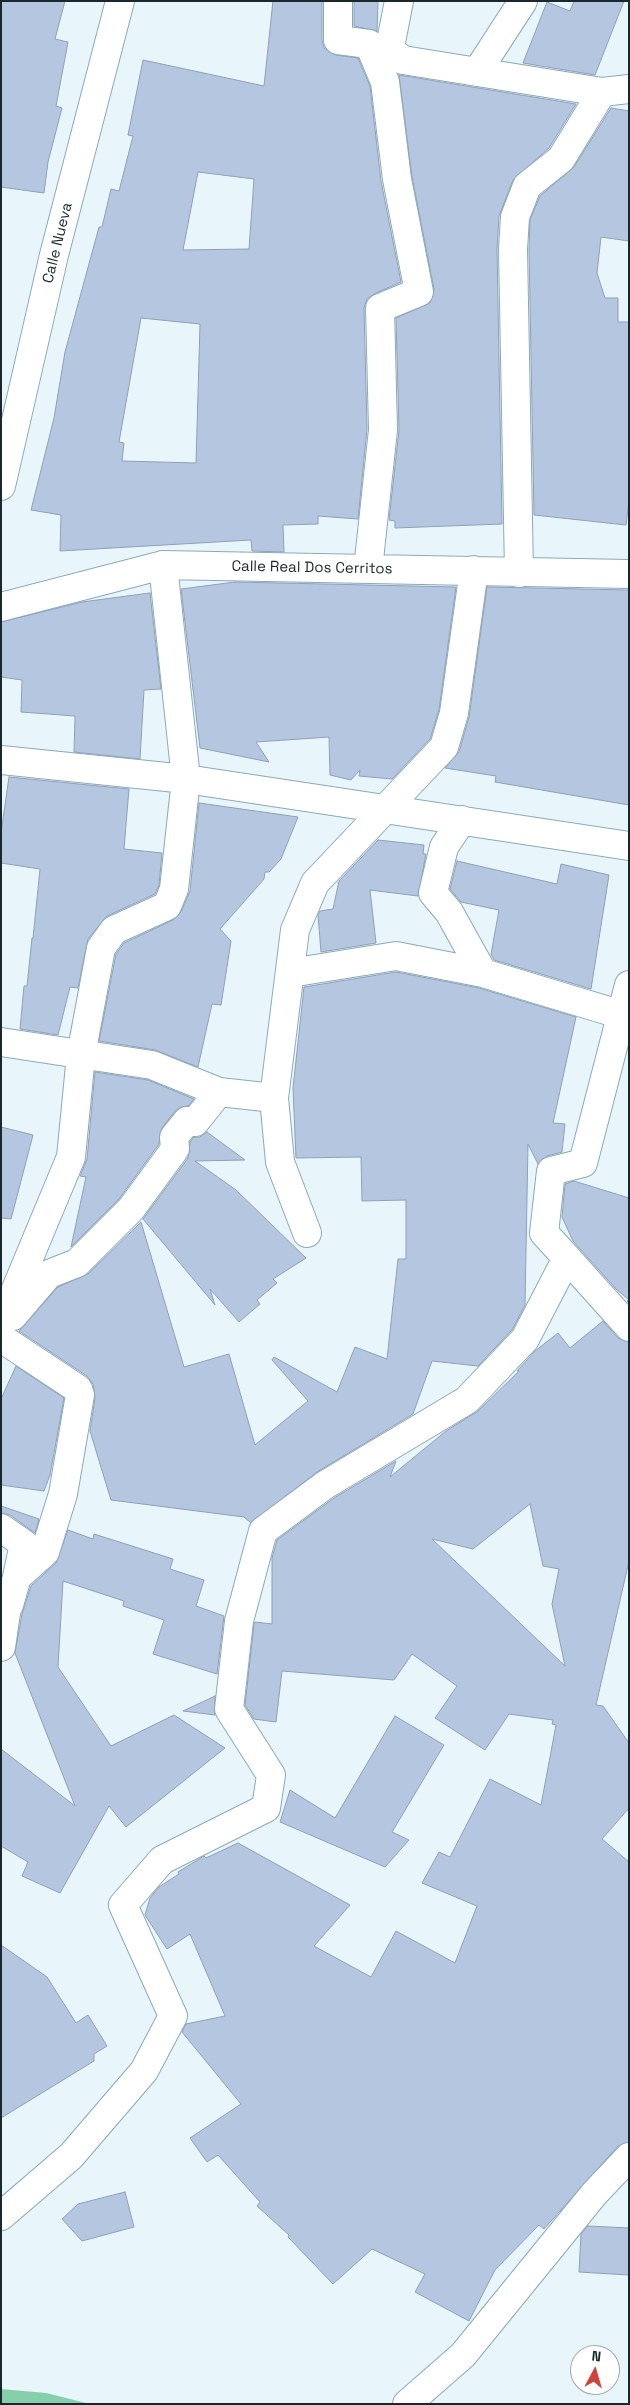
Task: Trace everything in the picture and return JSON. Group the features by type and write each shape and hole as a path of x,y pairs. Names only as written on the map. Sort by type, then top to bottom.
{"street":[{"name":"Calle Nueva","path":"3,470 54,254 120,1"},
{"path":"338,1 338,40 368,44 384,82 397,179 419,292 380,308 383,430 368,569"},
{"path":"399,1 390,47 403,60 477,72 616,90"},
{"path":"477,72 523,1"},
{"path":"519,573 515,217 527,186 561,159 616,90"},
{"path":"1,1325 71,1157 80,1055 101,948 114,930 167,906 174,889 186,779 163,565"},
{"name":"Calle Real Dos Cerritos","path":"1,607 163,565 629,574"},
{"path":"306,1233 280,1162 274,1098 296,930 315,883 444,747 454,713 474,570"},
{"path":"1,760 186,779 629,846"},
{"path":"462,820 444,847 434,893 448,912 483,973"},
{"path":"290,973 396,956 483,973 624,1016"},
{"path":"629,985 624,1016 583,1163 551,1171 544,1233 629,1327"},
{"path":"1,1042 152,1065 219,1092 274,1098"},
{"path":"1,1330 49,1274 77,1263 131,1209 175,1149 174,1137 186,1121 195,1122 219,1092"},
{"path":"1,2216 71,2156 144,2071 173,2016 123,1905 162,1860 266,1808 271,1775 229,1709 239,1621 264,1531 325,1485 467,1400 525,1340 568,1258"},
{"path":"1,1338 78,1389 80,1395 63,1494 45,1552 17,1578"},
{"path":"1,1528 24,1544 17,1578 9,1605 7,1606 1,1646"},
{"path":"407,2404 463,2355 594,2194 629,2157"}],"green space":[{"path":"1,2389 46,2393 90,2404 1,2404"}],"building":[{"path":"1,1 65,1 55,39 68,42 56,106 62,108 48,162 44,193 1,187"},
{"path":"273,1 322,1 322,40 324,48 336,55 358,58 370,86 381,181 401,282 374,294 367,299 364,308 367,429 358,519 318,516 318,524 283,525 284,552 252,551 251,540 60,551 61,515 31,510 54,418 65,352 99,227 102,227 111,189 119,191 133,136 128,135 143,60 264,86","holes":["198,172 254,179 249,249 183,250","141,318 200,324 196,463 122,461 124,443 119,442"]},
{"path":"354,1 378,1 377,31 354,26"},
{"path":"574,1 624,1 595,75 523,63 547,2 570,11"},
{"path":"399,75 576,104 549,148 513,180 499,216 497,249 502,524 395,528 395,521 389,520 399,430 396,318 430,303 434,289 412,177"},
{"path":"611,108 629,111 629,241 601,237 597,273 605,298 618,298 618,322 629,322 629,501 626,525 534,515 530,220 540,196 574,167"},
{"path":"235,582 456,587 439,710 430,739 392,779 359,776 360,770 351,780 330,775 329,737 256,742 269,762 200,748 181,589"},
{"path":"487,587 629,590 629,805 495,782 496,776 445,768 459,752 469,717"},
{"path":"150,593 161,689 144,690 140,759 74,752 75,716 21,712 22,680 1,677 1,622 82,602"},
{"path":"9,777 129,789 124,849 162,853 159,885 155,894 107,916 88,939 78,988 70,987 58,1035 20,1029 24,986 27,986 33,938 40,869 1,863 1,833"},
{"path":"199,803 298,817 281,859 269,872 265,872 264,879 220,929 231,941 221,1005 212,1004 198,1067 155,1050 99,1041 116,954 124,943 173,920 181,912 190,891"},
{"path":"378,840 424,845 423,854 426,854 418,896 370,890 376,943 321,952 318,915 320,911 333,909 339,881"},
{"path":"457,861 557,884 561,864 609,875 591,989 494,960 491,954 499,910 461,902 450,889"},
{"path":"396,972 479,988 576,1017 553,1123 565,1124 562,1152 547,1156 538,1164 528,1144 525,1305 512,1330 478,1366 432,1361 413,1414 317,1472 251,1523 244,1517 111,1500 90,1431 95,1398 93,1384 87,1376 19,1331 58,1287 88,1274 141,1222 184,1367 229,1354 255,1445 308,1401 272,1360 274,1357 337,1392 355,1347 387,1359 398,1259 406,1259 406,1200 362,1201 361,1157 296,1158 293,1088 304,987"},
{"path":"95,1072 148,1080 194,1099 188,1106 181,1107 175,1111 162,1128 159,1144 119,1199 71,1247 86,1177 80,1176 87,1159"},
{"path":"1,1127 33,1135 11,1219 1,1218"},
{"path":"207,1132 245,1160 195,1161 236,1190 306,1258 273,1279 277,1283 257,1300 260,1304 239,1322 210,1289 215,1305 143,1219 188,1158 190,1142 194,1137 200,1137"},
{"path":"574,1181 629,1198 629,1300 616,1289 573,1241 562,1217 565,1184"},
{"path":"603,1321 618,1338 629,1342 629,1561 596,1705 603,1706 629,1743 629,1808 602,1839 629,1862 629,2142 618,2146 544,2229 539,2225 495,2270 469,2321 415,2292 425,2274 372,2249 333,2284 288,2237 289,2235 257,2206 260,2202 218,2155 207,2162 190,2138 241,2104 182,2032 186,2024 225,2016 190,1934 167,1949 145,1915 150,1898 159,1887 179,1874 178,1872 204,1856 206,1858 238,1843 350,1905 314,1946 371,1977 396,1931 455,1963 477,1906 422,1883 439,1852 450,1857 490,1779 541,1805 556,1725 552,1724 553,1720 509,1714 485,1750 435,1718 457,1686 412,1654 394,1680 282,1671 276,1722 254,1719 245,1705 254,1624 255,1622 272,1624 272,1558 277,1540 334,1498 396,1461 390,1477 446,1431 478,1411 519,1371 517,1371 535,1351 558,1333 570,1348","holes":["530,1504 543,1566 559,1569 552,1604 565,1666 432,1539 473,1549"]},
{"path":"16,1366 64,1398 50,1475 44,1491 1,1485 1,1399"},
{"path":"1,1506 39,1519 35,1533 10,1515 1,1513"},
{"path":"68,1530 93,1539 94,1534 173,1559 170,1569 204,1580 196,1606 224,1616 217,1674 153,1654 164,1620 123,1606 124,1601 63,1581 58,1667 111,1746 174,1715 225,1748 126,1827 109,1806 60,1893 22,1876 28,1862 1,1846 1,1749 75,1806 15,1653 22,1614 31,1586 56,1563"},
{"path":"215,1696 215,1715 183,1711"},
{"path":"395,1716 444,1745 392,1832 409,1840 385,1867 280,1822 290,1790 335,1818"},
{"path":"1,1945 47,1977 76,2023 88,2015 107,2046 94,2054 94,2061 1,2118"},
{"path":"125,2192 134,2227 82,2241 62,2219 78,2204"},
{"path":"588,2226 629,2228 629,2275 579,2272 581,2234"}]}
